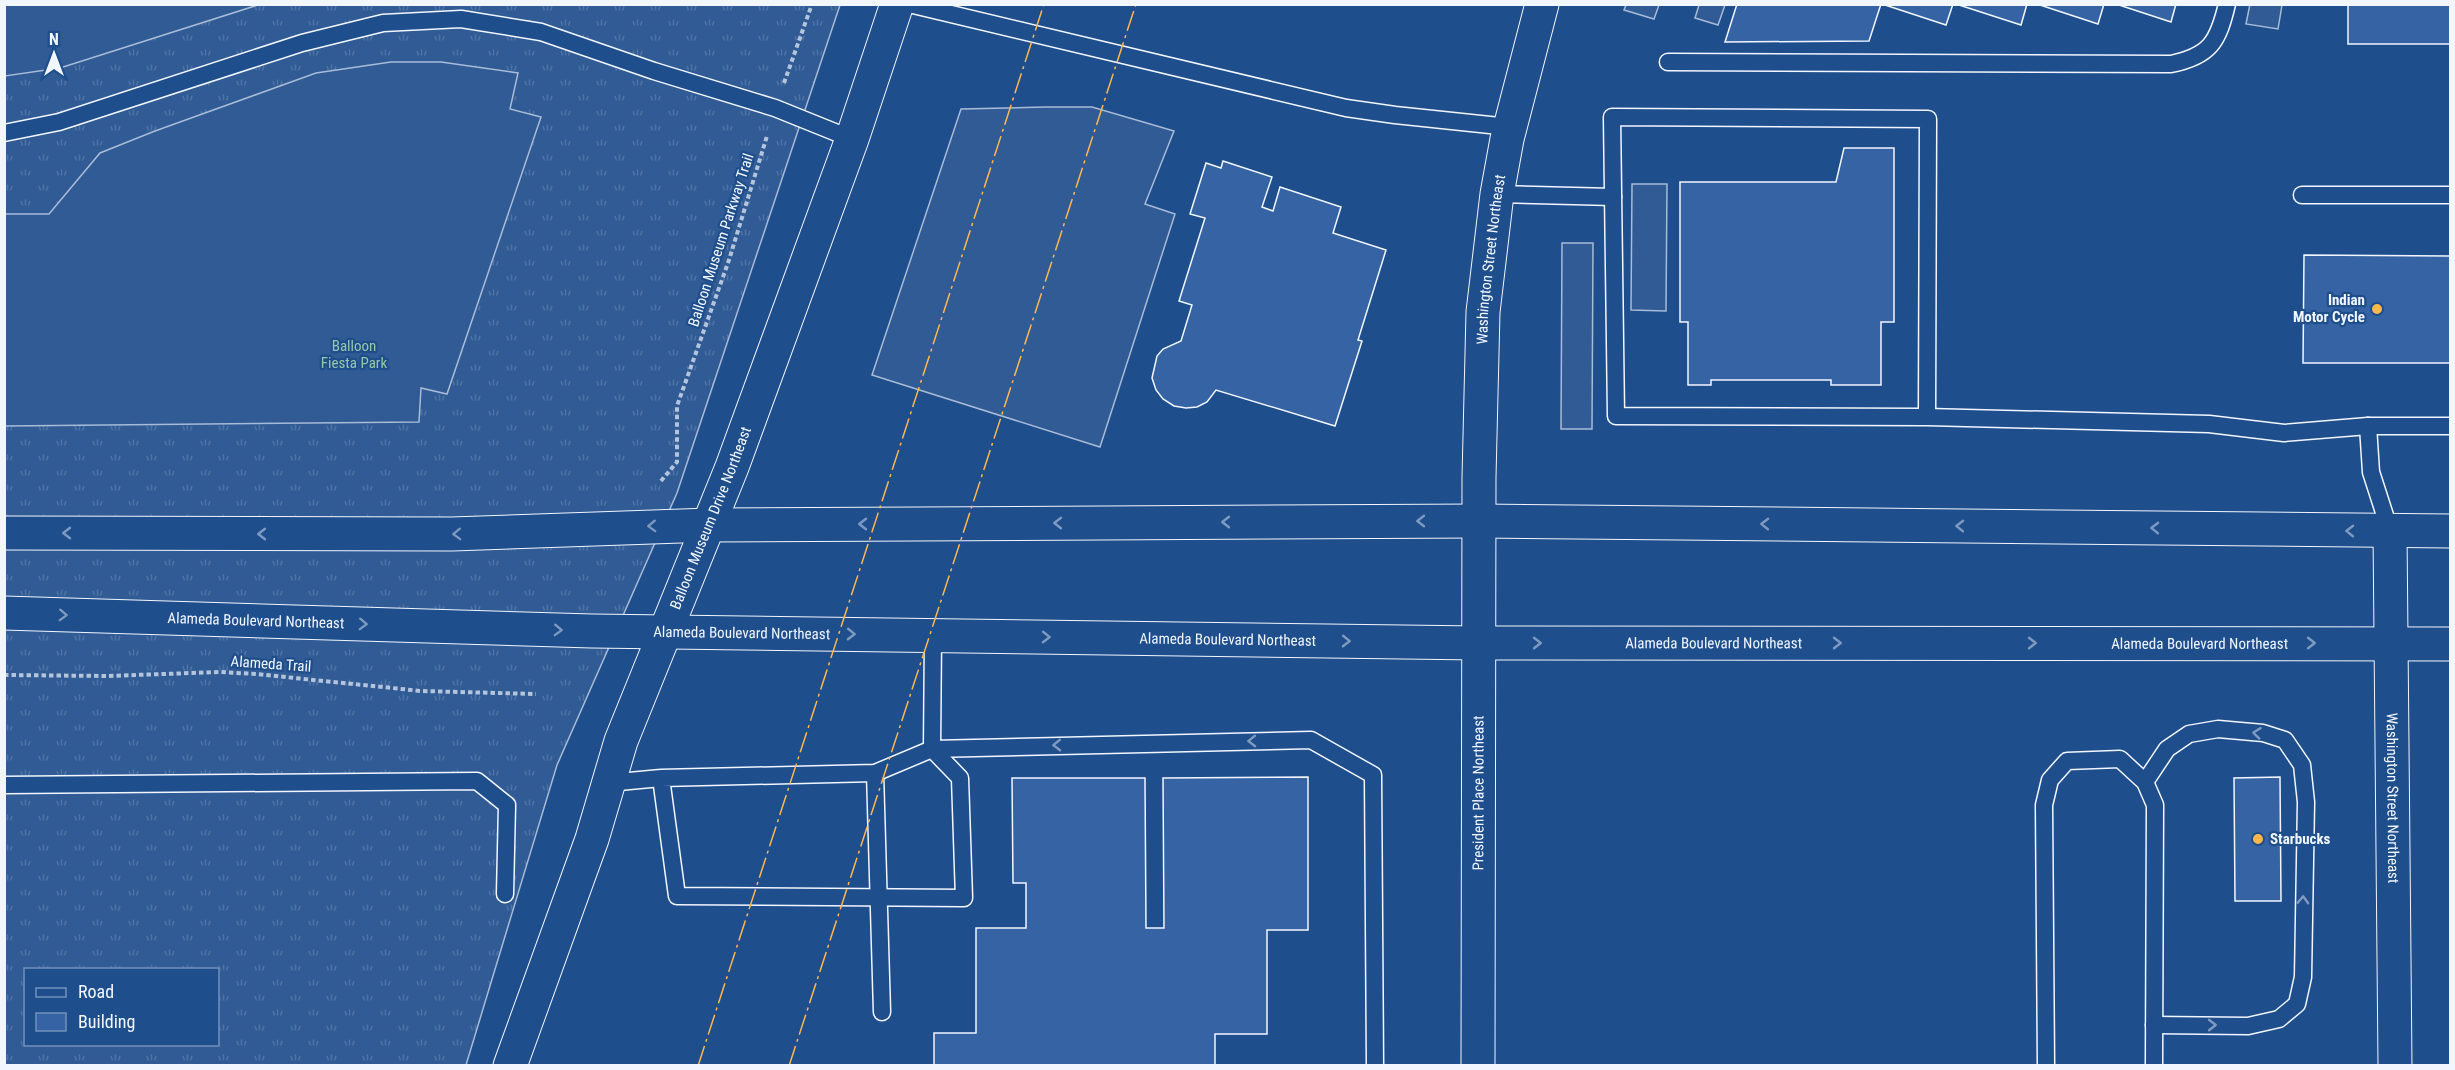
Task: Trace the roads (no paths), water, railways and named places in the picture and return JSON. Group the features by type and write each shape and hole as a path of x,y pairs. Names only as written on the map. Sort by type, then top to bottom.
{"main road":[{"name":"Balloon Museum Drive Northeast","path":"510,1065 592,839 621,741 710,525 852,139 897,4"},
{"name":"Washington Street Northeast","path":"1480,521 1483,312 1497,194 1509,127 1542,4"},
{"path":"4,533 452,534 710,525 1480,521 2451,531"},
{"name":"President Place Northeast","path":"1478,1065 1480,521"},
{"name":"Washington Street Northeast","path":"2390,531 2395,1065"},
{"name":"Alameda Boulevard Northeast","path":"4,613 667,631 1479,643 2451,644"}],"lane":[{"path":"909,4 1346,108 1509,127"},
{"path":"1668,62 2171,64 2188,60 2204,52 2216,40 2227,4"},
{"path":"4,133 59,122 302,43 383,23 461,20 541,32 654,71 776,108 852,139"},
{"path":"1927,417 1928,118 1612,117 1616,416 1927,417 2209,424 2284,433 2368,426 2451,426"},
{"path":"1497,194 1613,197"},
{"path":"2302,195 2451,195"},
{"path":"2368,426 2371,472 2390,531"},
{"path":"661,778 677,896 964,898 960,778 932,749 933,635"},
{"path":"2145,782 2167,749 2189,734 2218,729 2263,733 2285,740 2302,765 2306,802 2303,977 2297,1004 2279,1019 2248,1026 2154,1025"},
{"path":"608,783 661,778 875,773 932,749 957,747 1311,740 1373,775 1375,1065"},
{"path":"2046,1065 2044,805 2050,780 2067,761 2120,759 2145,782 2154,805 2154,1065"},
{"path":"875,773 882,1012"},
{"path":"4,785 477,782 507,805 505,894"}],"place":[{"name":"Indian Motor Cycle","path":"2377,309"},
{"name":"Starbucks","path":"2258,839"}],"park label":[{"name":"Balloon Fiesta Park","path":"354,354"}]}
